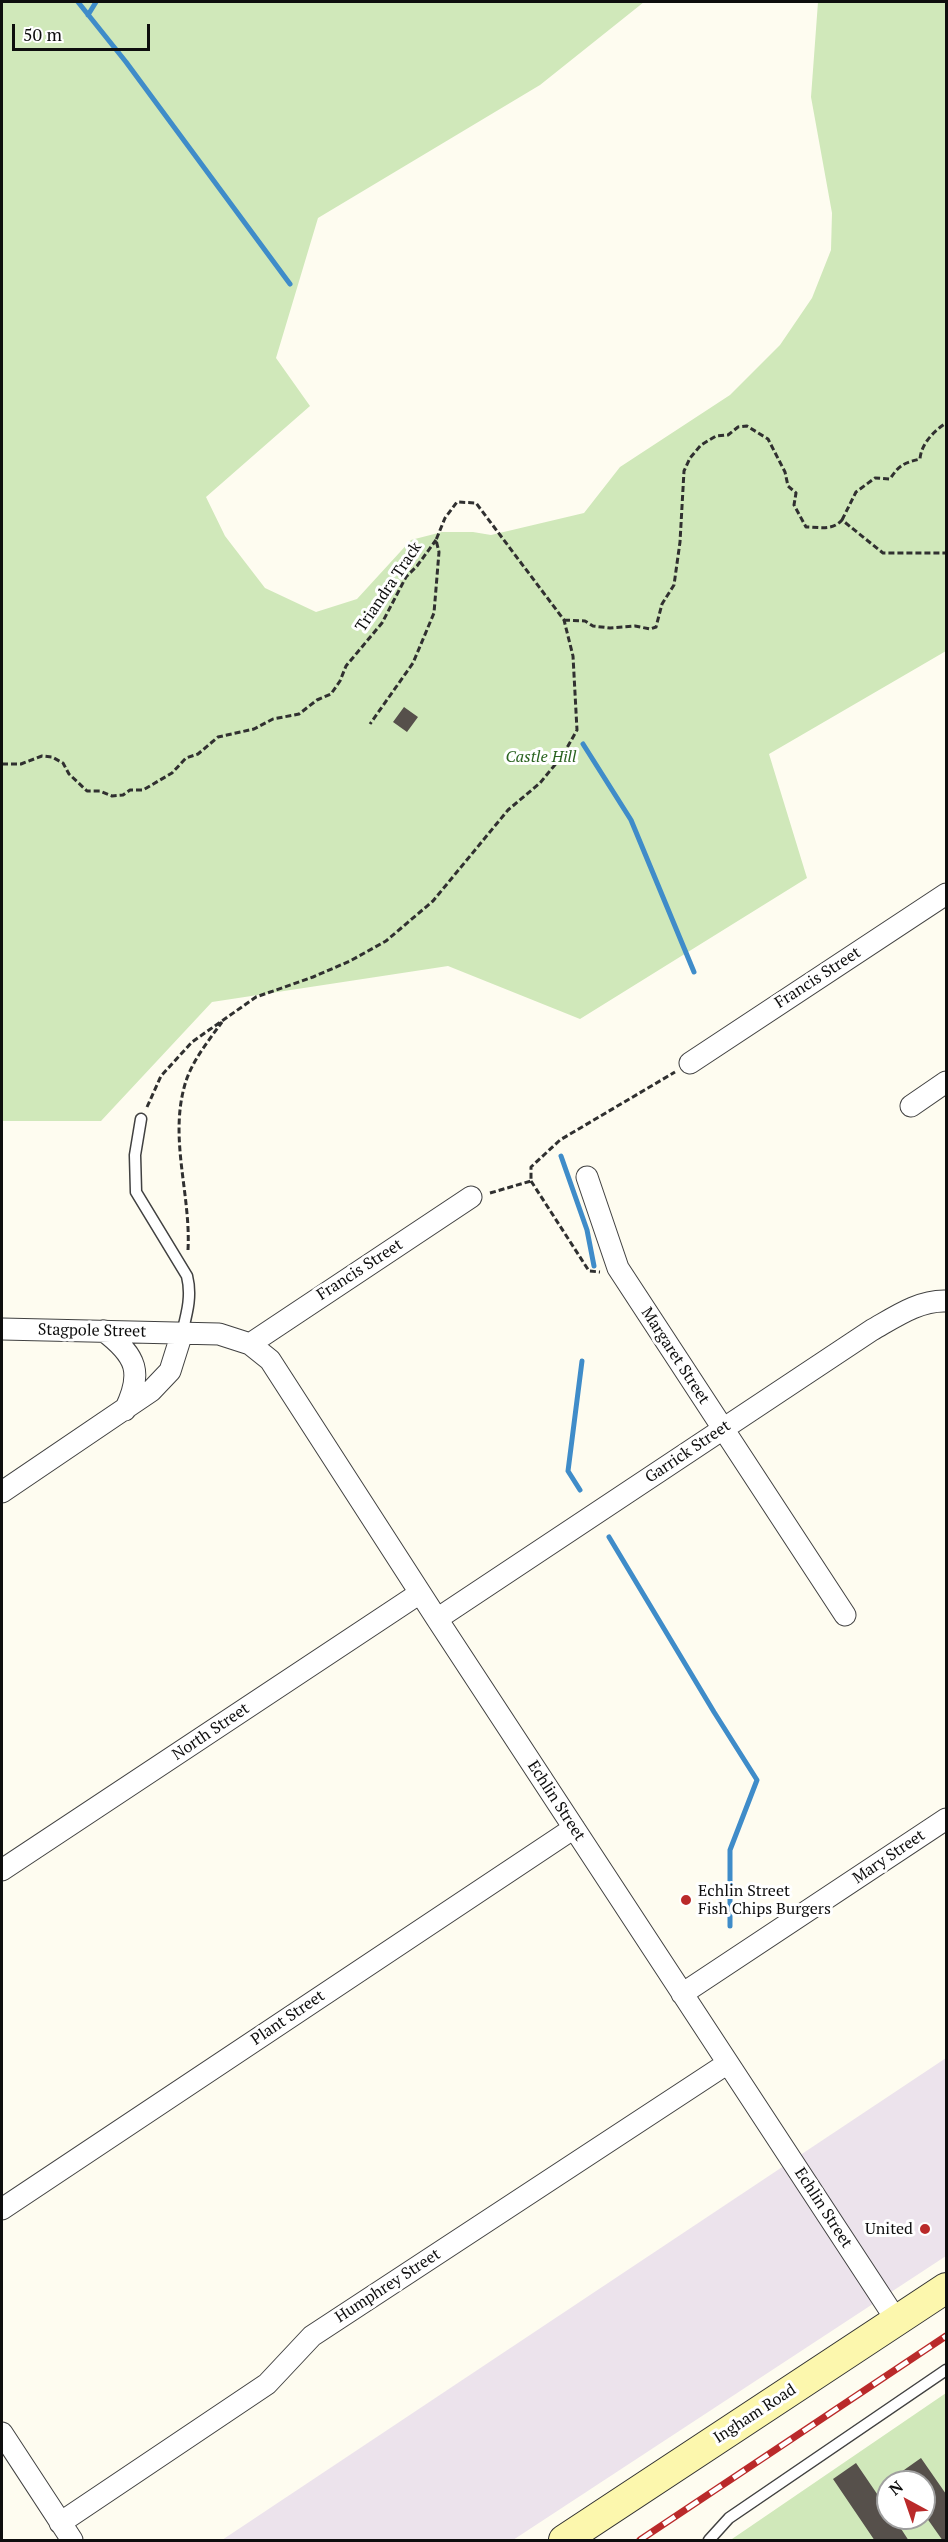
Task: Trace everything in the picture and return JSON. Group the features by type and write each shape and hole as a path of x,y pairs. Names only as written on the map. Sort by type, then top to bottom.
{"main road":[{"name":"Ingham Road","path":"564,2541 946,2288"}],"street":[{"name":"Francis Street","path":"690,1063 946,894"},
{"path":"911,1106 946,1082"},
{"name":"Margaret Street","path":"587,1178 618,1268 845,1615"},
{"name":"Francis Street","path":"250,1344 471,1197"},
{"name":"Garrick Street","path":"437,1619 902,1312 934,1301 946,1301"},
{"name":"Stagpole Street","path":"2,1329 182,1333"},
{"path":"104,1331 128,1353 136,1376 134,1390 124,1410"},
{"path":"2,1492 152,1391 170,1371 182,1333"},
{"name":"Echlin Street","path":"182,1333 219,1334 250,1344 270,1360 897,2321"},
{"name":"North Street","path":"2,1870 420,1593"},
{"name":"Mary Street","path":"682,1994 946,1819"},
{"name":"Plant Street","path":"2,2209 574,1828"},
{"name":"Humphrey Street","path":"60,2523 267,2384 312,2336 728,2063"},
{"path":"2,2433 72,2541"}],"lane":[{"path":"141,1119 135,1155 136,1192 187,1276 190,1288 189,1305 182,1333"},
{"path":"708,2541 729,2518 946,2370"}],"path":[{"path":"564,620 585,621 593,626 610,628 635,626 650,629 656,627 662,604 674,585 684,494 684,471 690,458 701,445 716,436 728,435 738,427 747,426 768,439 785,472 788,486 796,493 794,505 806,527 828,528 836,526 842,520 856,492 875,478 890,479 900,465 920,459 921,452 931,437 946,423"},
{"path":"141,1119 161,1076 192,1042 256,997 313,977 350,961 386,941 433,901 508,810 540,783 563,755 577,729 573,656 564,620 476,503 457,502 445,518 436,540 439,552 434,613 413,663 370,724"},
{"path":"842,520 883,553 946,553"},
{"name":"Triandra Track","path":"2,764 21,764 42,756 52,757 63,763 69,774 87,791 100,791 112,796 123,795 130,790 143,790 153,785 172,773 186,758 198,754 218,737 254,729 273,718 299,714 317,700 331,694 346,666 382,623 406,577 436,540"},
{"path":"187,1276 189,1237 178,1124 187,1080 202,1051 223,1021"},
{"path":"618,1268 600,1272 589,1271 531,1181 531,1167 560,1140 690,1063"},
{"path":"471,1197 504,1191 531,1181"}],"shaded area":[{"path":"946,2058 946,2256 513,2540 222,2540"}],"green space":[{"name":"Castle Hill","path":"2,2 644,2 540,85 318,218 276,358 310,406 206,497 225,536 265,588 316,612 357,599 411,540 442,532 473,532 491,535 584,513 620,467 730,395 780,345 812,298 831,250 832,213 811,97 818,2 946,2 946,651 769,754 807,878 580,1019 448,966 212,1002 101,1121 2,1121"},
{"path":"946,2393 946,2540 731,2540"}],"building":[{"path":"404,707 418,717 407,732 393,722"},
{"path":"921,2458 929,2470 904,2470"},
{"path":"856,2463 876,2492 876,2530 902,2530 909,2541 875,2541 833,2479"},
{"path":"936,2480 946,2494 946,2541 943,2541 935,2530"}],"waterway":[{"path":"78,2 126,62 290,284"},
{"path":"88,15 96,2"},
{"path":"583,744 631,820 694,972"},
{"path":"561,1156 587,1230 594,1266"},
{"path":"580,1490 568,1471 582,1361"},
{"path":"609,1537 757,1780 730,1850 730,1926"}],"railway":[{"path":"640,2540 946,2336"}],"place":[{"name":"Echlin Street Fish Chips Burgers","path":"686,1900"},
{"name":"United","path":"925,2229"}]}
